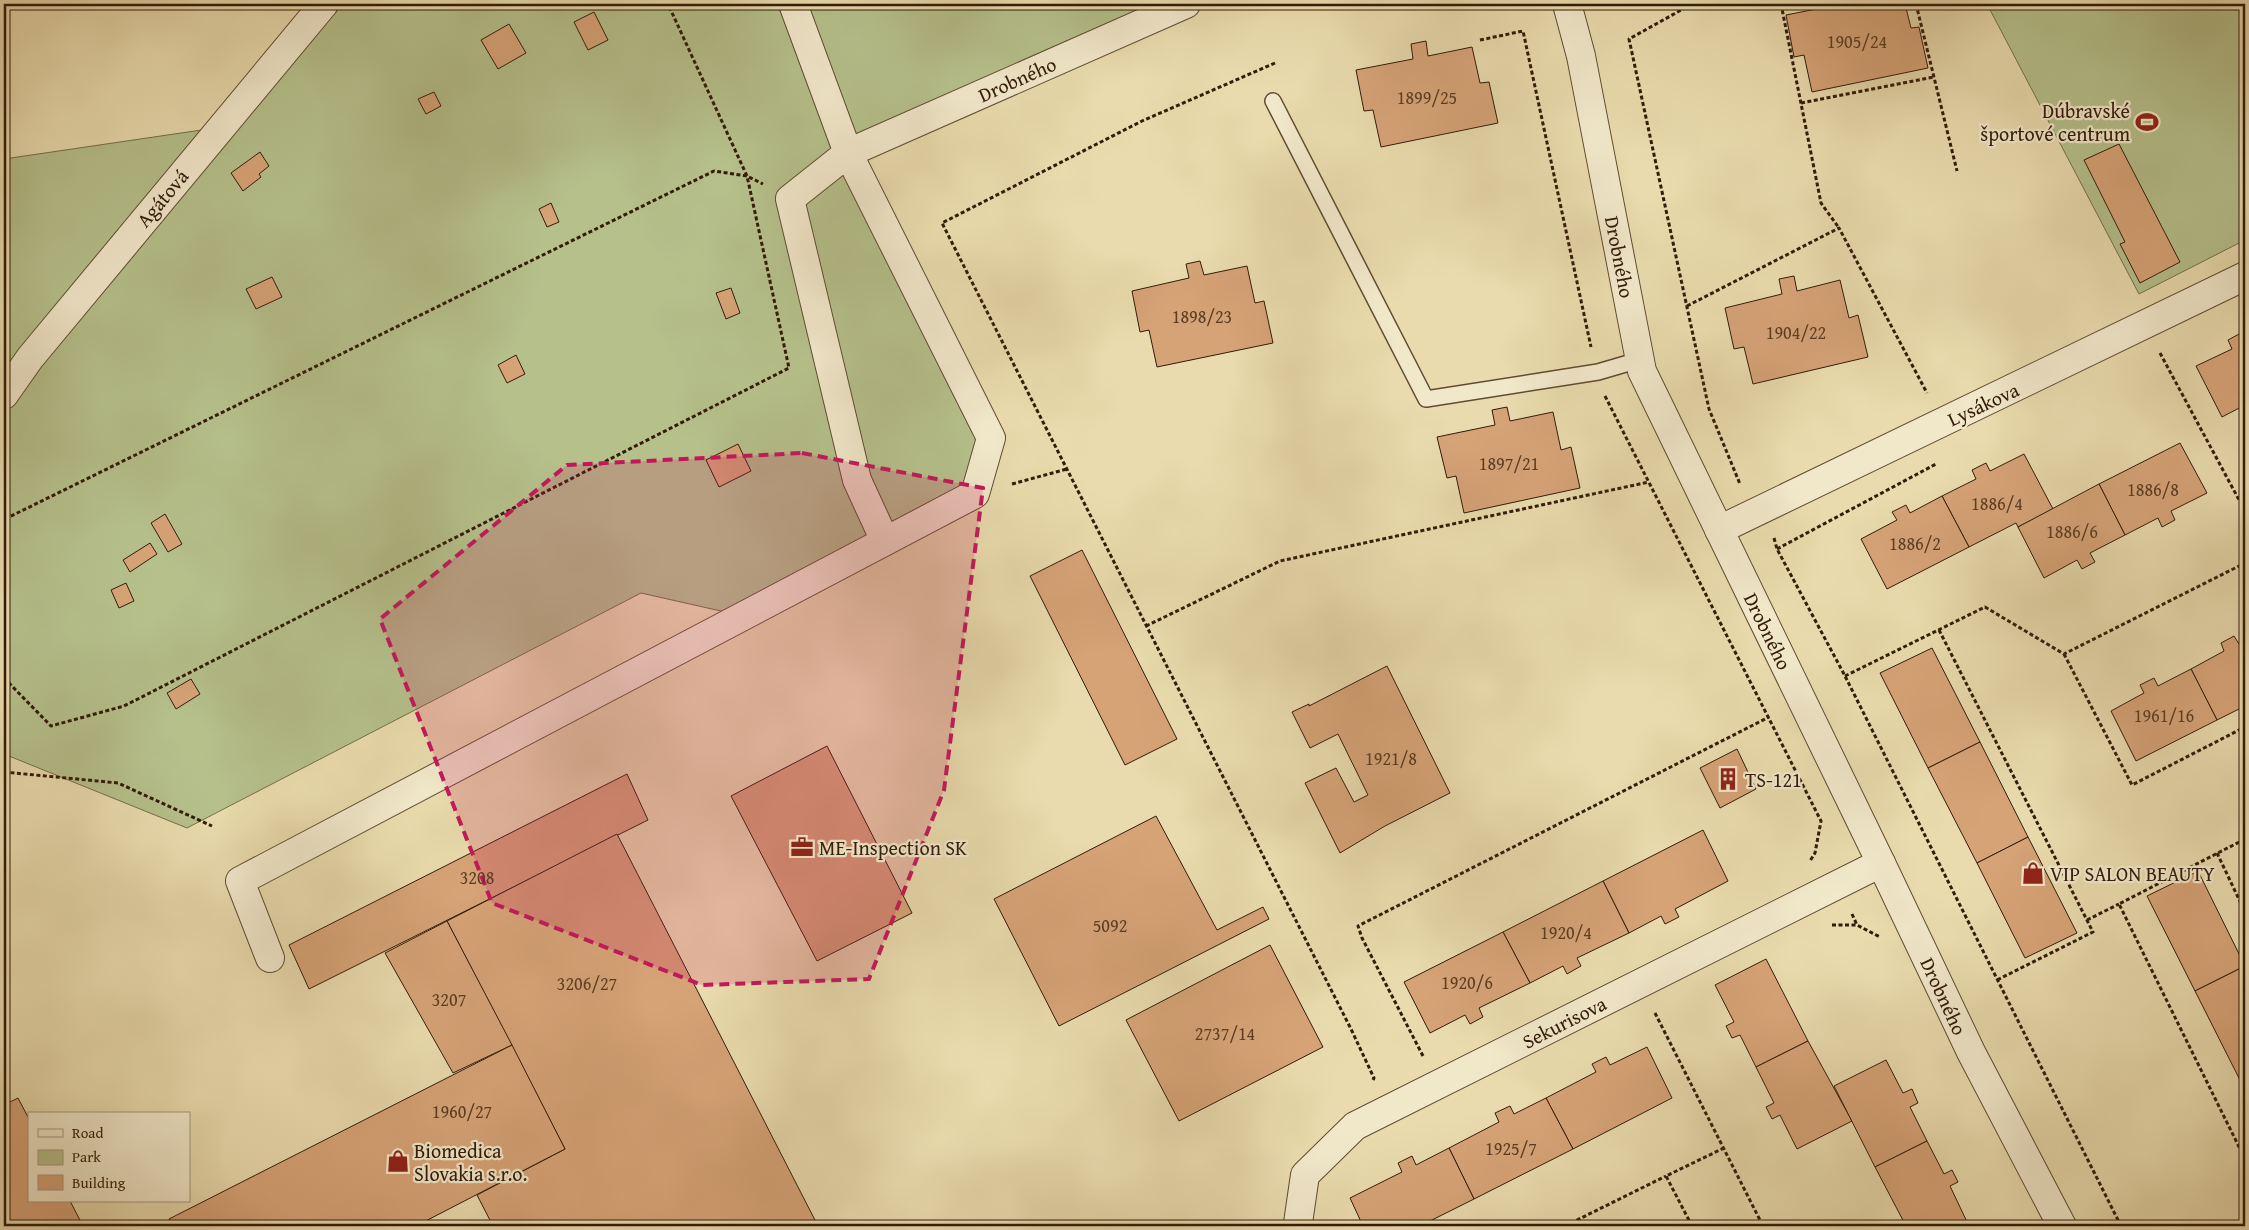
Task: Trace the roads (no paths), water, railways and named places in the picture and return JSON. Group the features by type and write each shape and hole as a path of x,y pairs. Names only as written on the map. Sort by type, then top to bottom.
{"street":[{"name":"Agátová","path":"4,395 30,358 324,4"},
{"path":"270,958 240,881 975,494 991,438 848,153 793,4"},
{"name":"Drobného","path":"885,541 858,480 790,199 848,153 1186,4"},
{"name":"Drobného","path":"1568,4 1581,56 1642,371 1971,1052 2062,1226"},
{"name":"Lysákova","path":"1720,530 1764,507 2135,331 2245,276"},
{"name":"Sekurisova","path":"1300,1226 1298,1223 1305,1175 1355,1126 1881,863"}],"lane":[{"path":"1273,101 1426,399 1598,372 1639,360"}],"place":[{"name":"Dúbravské športové centrum","path":"2147,122"},
{"name":"TS-121","path":"1728,779"},
{"name":"ME-Inspection SK","path":"802,847"},
{"name":"VIP SALON BEAUTY","path":"2033,873"},
{"name":"Biomedica Slovakia s.r.o.","path":"398,1161"}]}
